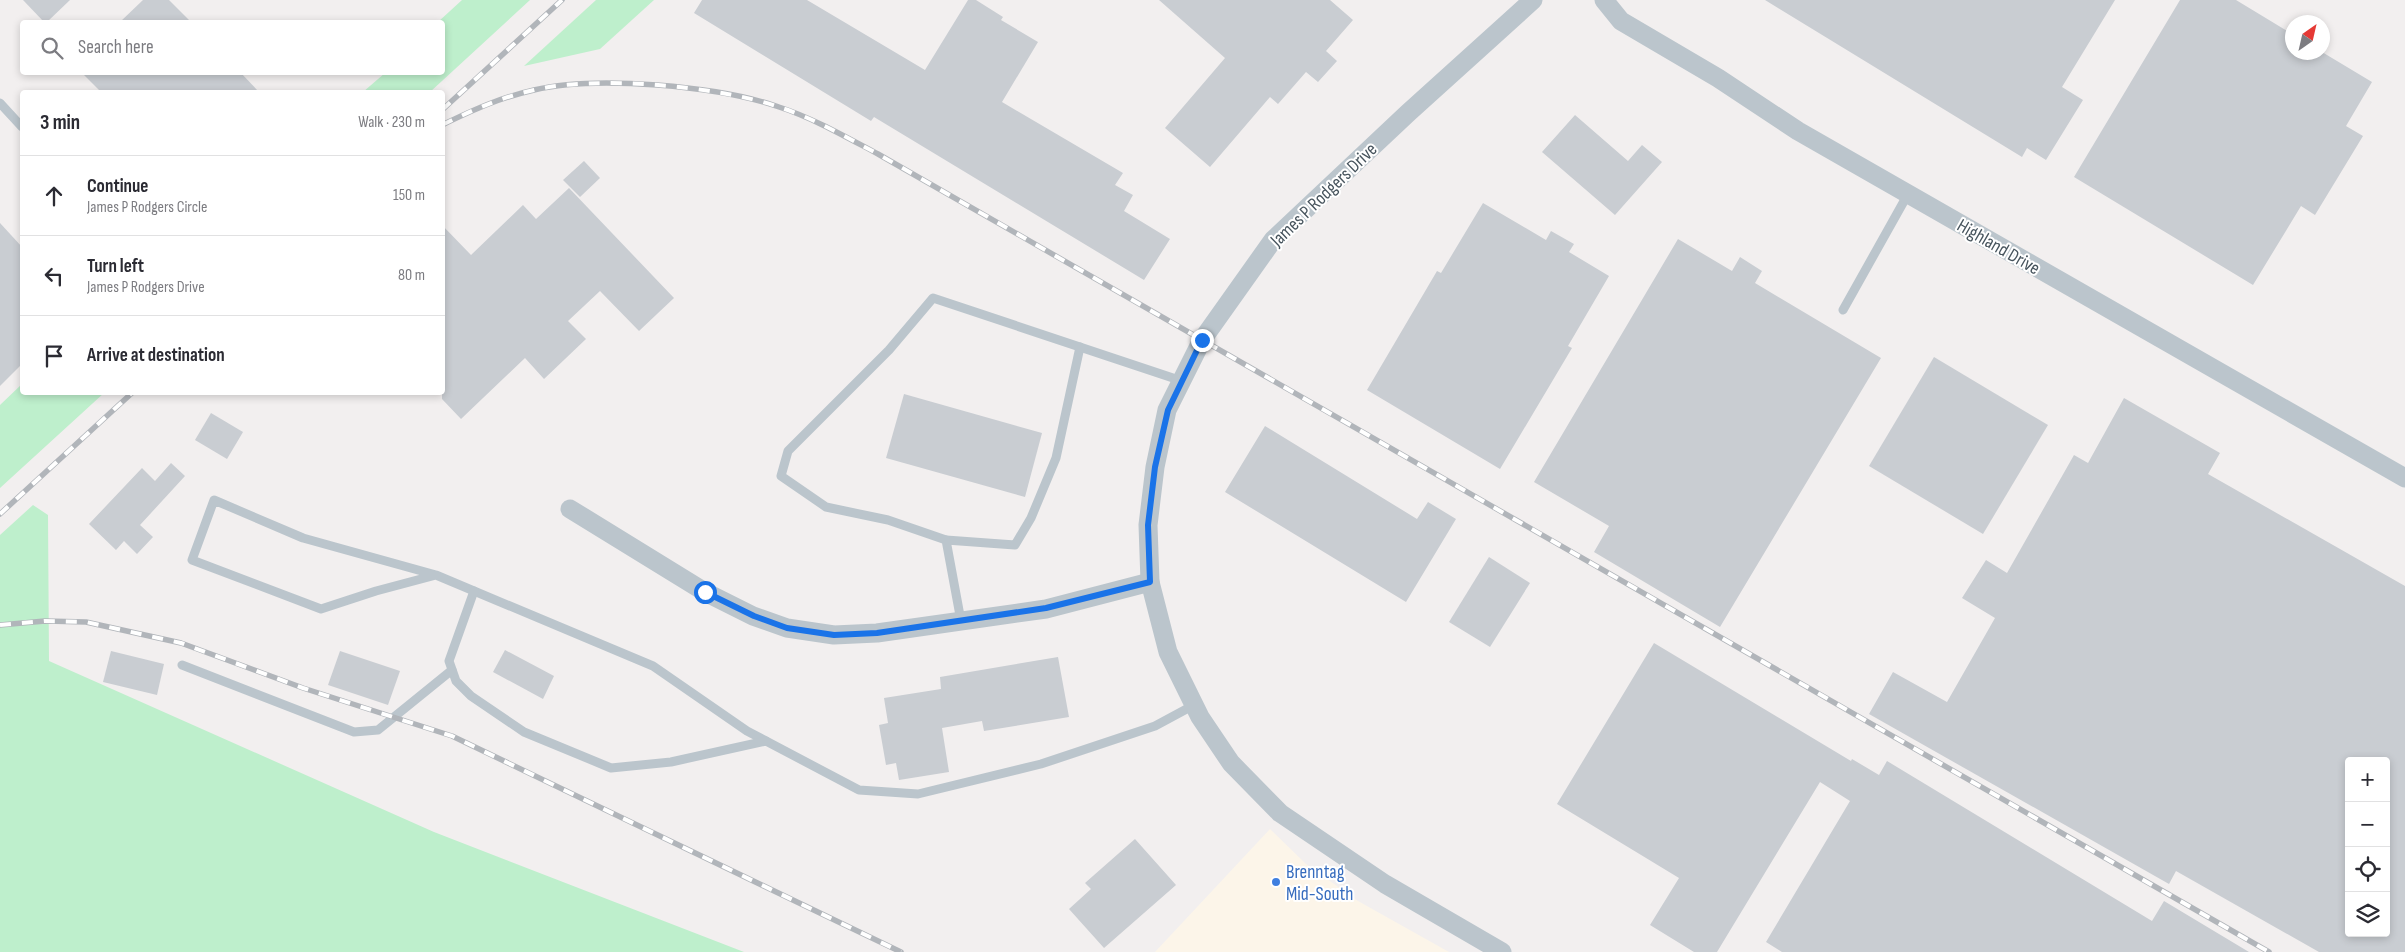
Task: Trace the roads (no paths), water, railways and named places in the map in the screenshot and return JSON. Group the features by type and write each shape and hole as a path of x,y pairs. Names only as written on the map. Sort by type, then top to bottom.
{"street":[{"name":"James P Rodgers Drive","path":"1502,952 1385,884 1280,813 1231,763 1194,705 1168,652 1150,582 1148,525 1155,467 1168,410 1202,340 1273,240 1408,113 1533,0"},
{"name":"Highland Drive","path":"1604,0 1621,21 1718,78 1798,132 2405,478"},
{"path":"570,509 705,592 754,616 787,628 834,635 877,633 1046,608 1150,582"}],"lane":[{"path":"0,103 20,125"},
{"path":"1843,310 1908,194"},
{"path":"1080,347 1056,458 1031,518 1015,545 946,540 888,520 826,507 780,476 788,451 889,350 933,298 1080,347 1182,381"},
{"path":"436,576 376,591 321,609 192,560 214,500 303,538 436,576 653,666 746,731 859,790 918,794 1041,764 1155,726 1194,705"},
{"path":"946,540 961,621"},
{"path":"474,591 449,661 452,670 456,681 471,696 524,732 611,768 671,762 766,741"},
{"path":"182,665 354,732 378,730 452,670"}],"railway":[{"path":"445,107 562,0"},
{"path":"445,124 487,105 521,93 590,83 657,85 724,93 792,111 817,122 878,154 2269,952"},
{"path":"0,514 130,395"},
{"path":"0,625 45,621 86,622 181,643 303,688 452,736 901,952"}],"place":[{"name":"Brenntag Mid-South","path":"1276,882"}]}
